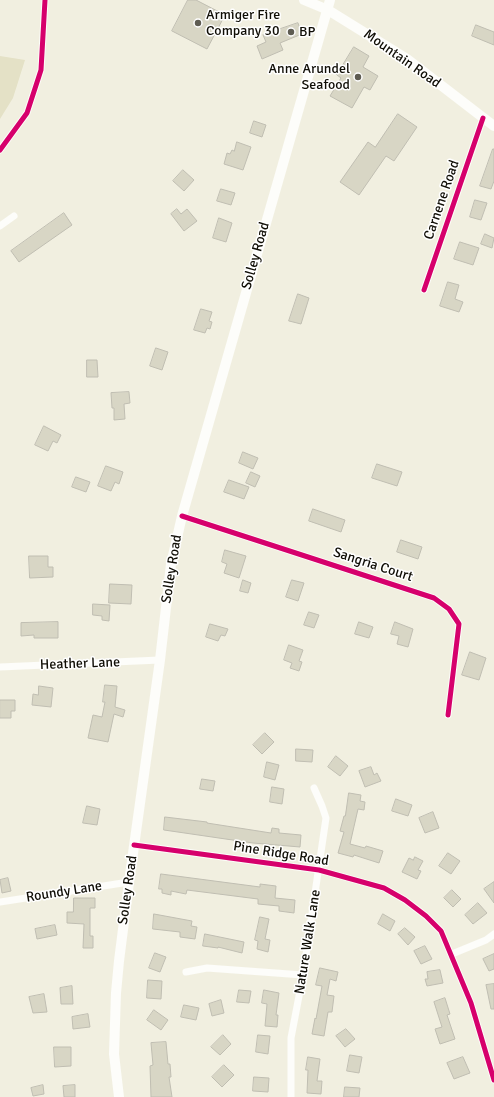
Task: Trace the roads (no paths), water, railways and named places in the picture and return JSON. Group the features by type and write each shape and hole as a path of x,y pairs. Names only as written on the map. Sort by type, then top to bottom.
{"main road":[{"name":"Mountain Road","path":"304,0 329,5 407,59 494,126"},
{"name":"Solley Road","path":"119,1097 114,1054 116,993 129,882 160,660 171,564 182,516 329,5"}],"street":[{"path":"0,150 27,113 41,70 45,0"},
{"name":"Carnene Road","path":"424,290 483,118"},
{"path":"0,226 14,216"},
{"name":"Sangria Court","path":"182,516 434,598 449,609 459,624 448,715"},
{"name":"Heather Lane","path":"0,667 160,660"},
{"name":"Nature Walk Lane","path":"291,1097 291,1038 303,975 326,818 314,788"},
{"name":"Pine Ridge Road","path":"134,845 319,870 384,888 405,900 426,916 441,931 452,954 471,1003 493,1076"},
{"name":"Roundy Lane","path":"0,902 129,882"},
{"path":"452,954 486,940 494,934"},
{"path":"186,972 207,968 303,975"}],"place":[{"name":"Armiger Fire Company 30","path":"198,23"},
{"name":"BP","path":"291,32"},
{"name":"Anne Arundel Seafood","path":"358,77"}]}
